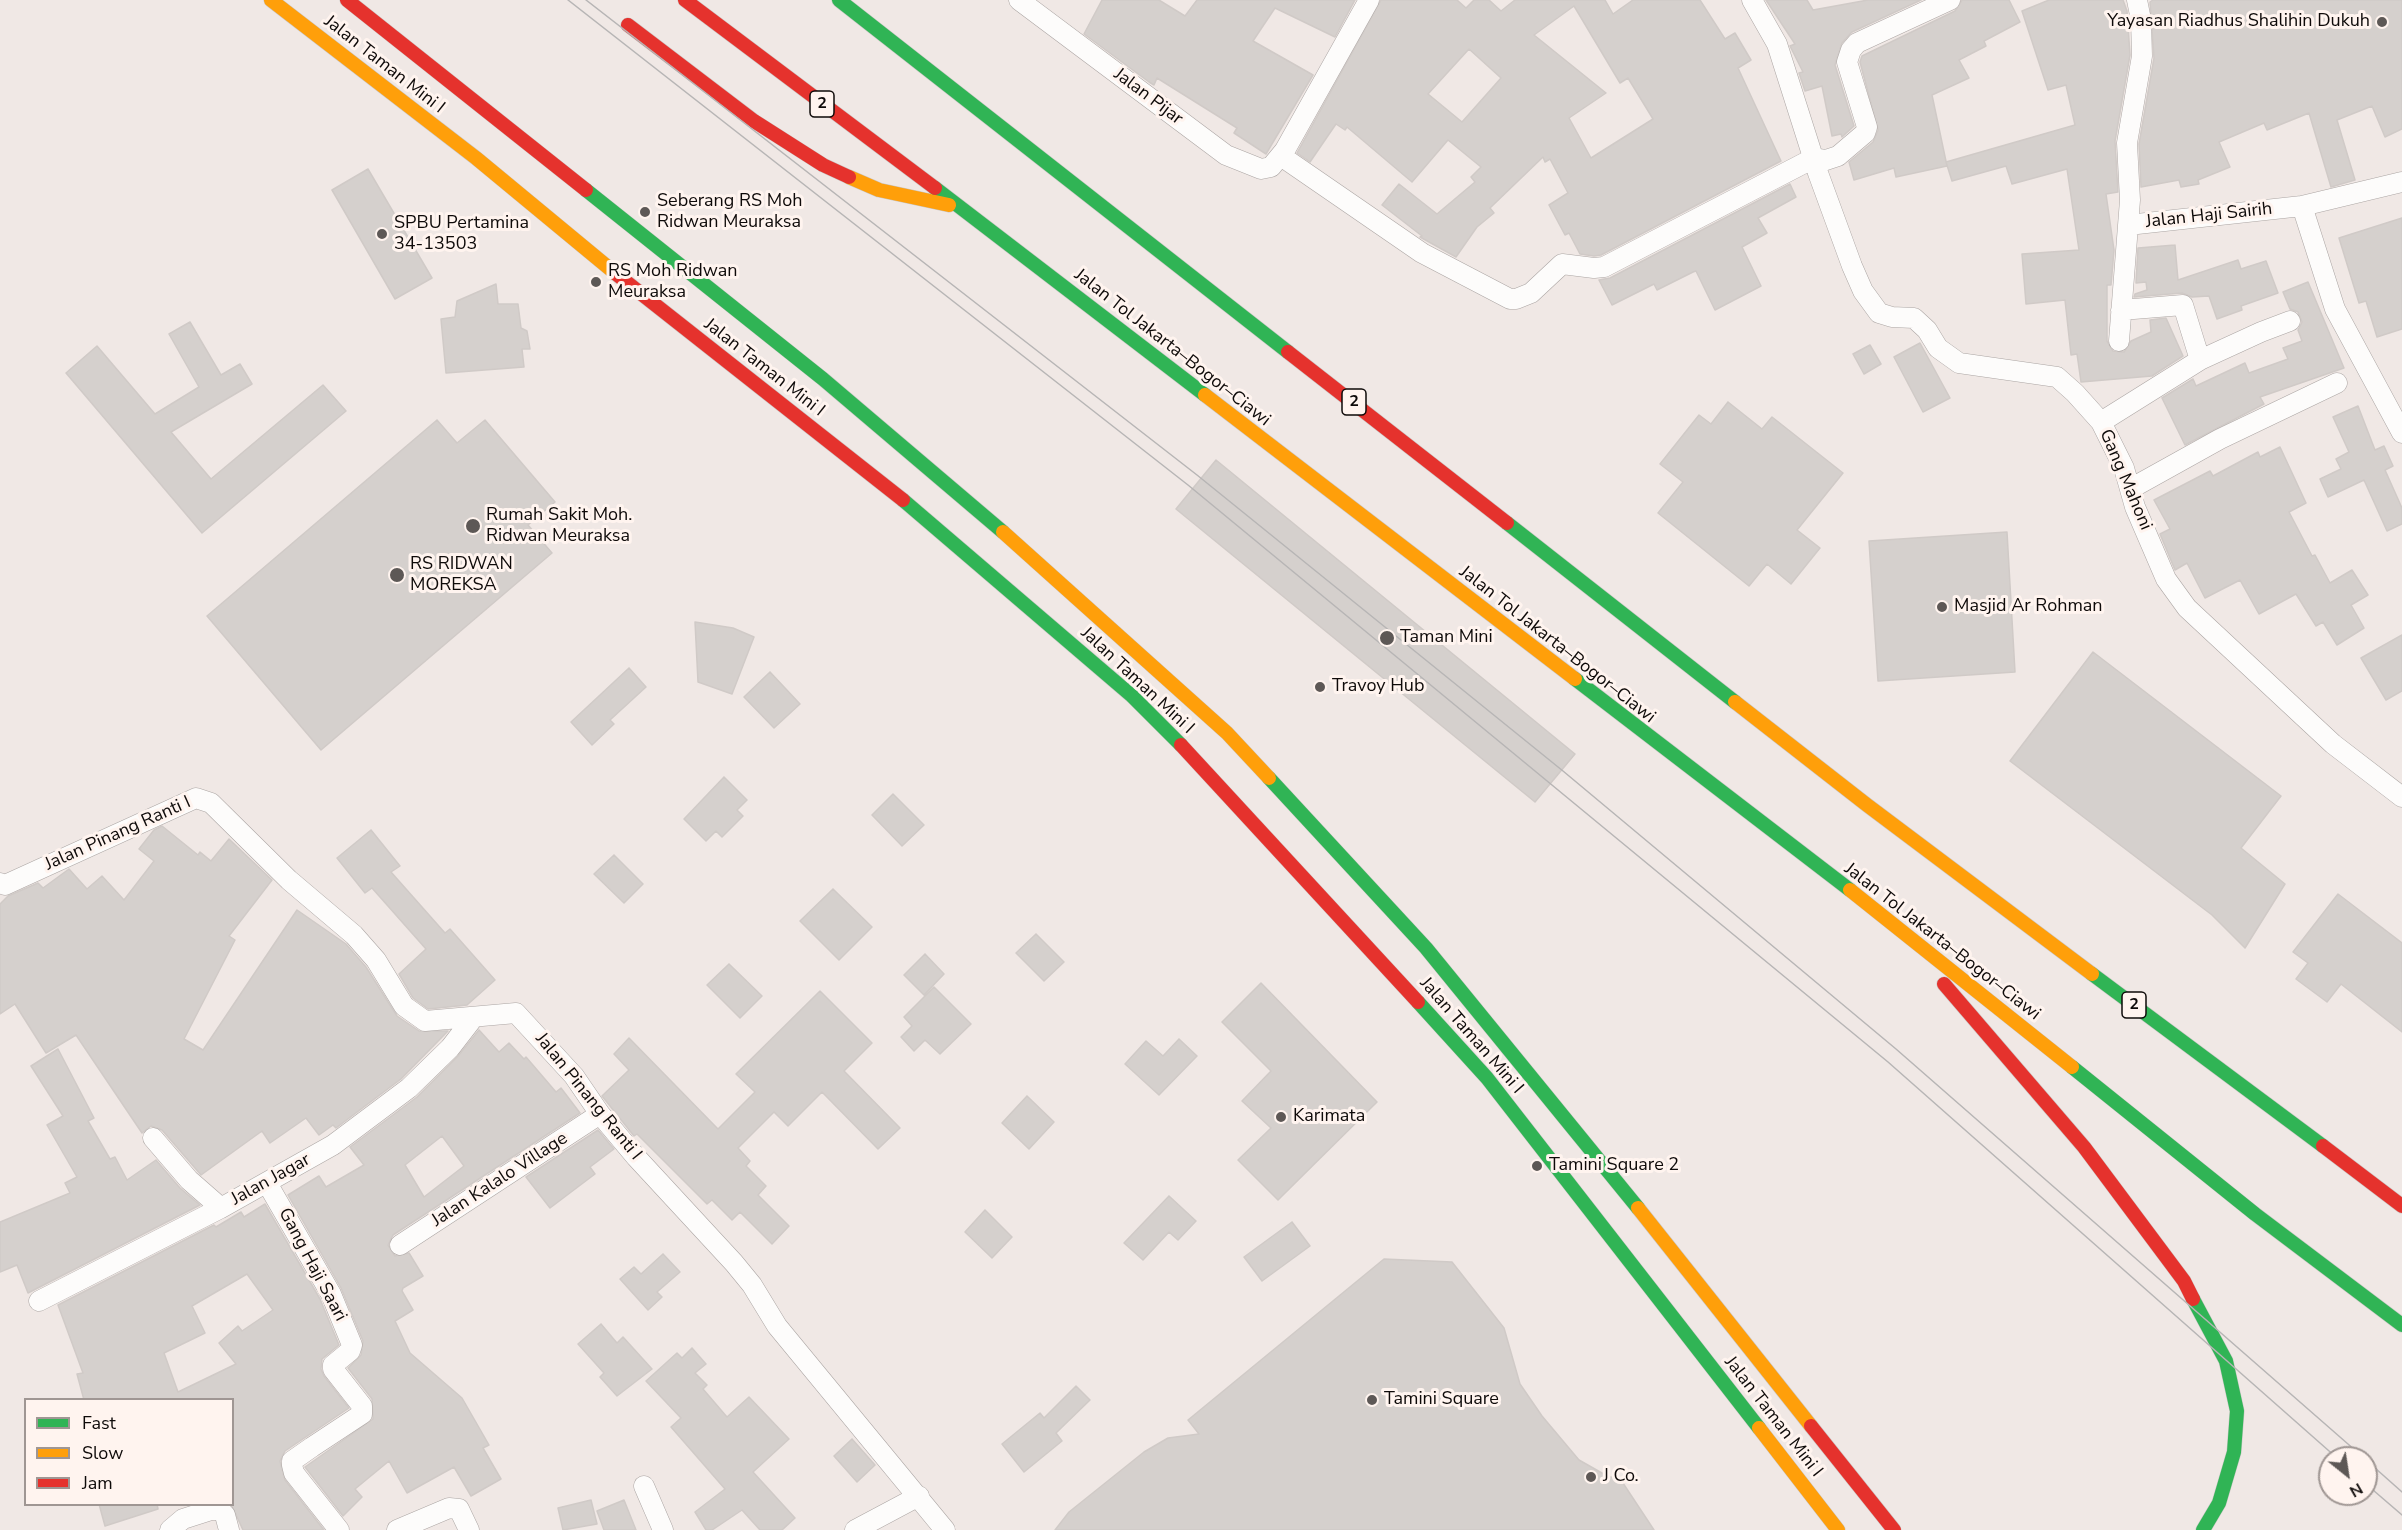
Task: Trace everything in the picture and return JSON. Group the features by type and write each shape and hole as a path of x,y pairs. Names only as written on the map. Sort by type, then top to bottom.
{"main road":[{"name":"Jalan Taman Mini I","path":"271,0 476,158 639,293 897,495 1132,696 1217,781 1487,1078 1838,1530"},
{"name":"Jalan Taman Mini I","path":"347,0 816,373 1031,556 1227,733 1426,948 1580,1135 1894,1530"},
{"name":"Jalan Tol Jakarta–Bogor–Ciawi","path":"685,0 960,207 1893,923 2255,1214 2402,1325"},
{"name":"2","path":"839,0 1867,805 2402,1206"},
{"path":"628,25 754,121 823,165 879,190 960,207"},
{"path":"1893,923 2084,1147 2184,1281 2226,1361 2237,1411 2234,1452 2219,1503 2203,1530"}],"street":[{"name":"Jalan Pijar","path":"1019,0 1226,156 1261,169 1271,167 1281,156"},
{"path":"1369,0 1281,156 1422,253 1510,299 1531,293 1562,264 1604,267 1814,158 1826,160 1838,156 1865,133 1867,127 1847,62 1851,50 1857,43 1950,0"},
{"path":"1752,0 1769,26 1777,44 1814,158"},
{"name":"Jalan Haji Sairih","path":"2138,0 2142,56 2127,143 2130,200 2128,225 2302,206 2402,182"},
{"name":"Gang Mahoni","path":"1814,158 1852,266 1863,291 1879,313 1892,317 1914,318 1927,330 1938,348 1959,363 2057,377 2101,422 2124,468 2130,489 2166,579 2187,608 2333,744 2402,797"},
{"path":"2302,206 2335,309 2399,421"},
{"path":"2119,341 2128,225"},
{"path":"2121,310 2183,305 2200,360"},
{"path":"2101,422 2200,360 2290,321"},
{"path":"2130,489 2220,440 2337,382"},
{"name":"Jalan Pinang Ranti I","path":"2,886 196,798 211,802 289,880 354,935 376,960 404,1006 425,1021 474,1017 499,1012 516,1013 574,1076 600,1114 636,1157 734,1263 752,1285 777,1326 945,1530"},
{"name":"Jalan Jagar","path":"39,1301 221,1208 333,1145 409,1088 450,1048 474,1017"},
{"name":"Jalan Kalalo Village","path":"400,1245 600,1114"},
{"path":"153,1138 189,1180 221,1208"},
{"name":"Gang Haji Saari","path":"267,1183 331,1294 351,1345 350,1351 333,1365 333,1369 362,1406 362,1414 292,1461 291,1465 294,1473 339,1530"},
{"path":"644,1486 663,1530"},
{"path":"855,1530 919,1496"},
{"path":"397,1530 449,1508 459,1509 470,1530"},
{"path":"170,1530 183,1519 197,1513 220,1510 225,1515 229,1530"}],"building":[{"path":"1102,0 1159,0 1185,16 1197,0 1355,0 1335,37 1275,8 1253,41 1313,75 1266,154 1234,133 1237,128 1157,78 1154,85 1149,82 1084,34"},
{"path":"1381,0 1457,0 1466,8 1474,0 1489,0 1501,11 1515,0 1605,0 1613,14 1633,0 1700,0 1725,39 1735,33 1751,60 1738,68 1781,161 1601,255 1594,256 1580,254 1569,233 1565,235 1549,205 1568,193 1550,159 1545,162 1543,157 1490,208 1494,213 1477,227 1456,257 1420,237 1422,236 1382,205 1399,184 1437,214 1475,182 1471,177 1481,167 1448,140 1412,182 1347,127 1345,130 1336,124 1310,162 1297,153","holes":["1574,6 1620,83 1628,78 1653,119 1591,158 1569,118 1606,93 1534,35","1469,49 1501,78 1462,122 1428,94"]},
{"path":"1766,0 1807,0 1813,10 1868,0 1921,0 1852,32 1842,43 1835,65 1854,126 1842,137 1841,134 1832,136 1822,86 1805,91 1799,73 1803,72 1790,46 1795,44"},
{"path":"1962,0 2009,0 2020,22 1984,41 1986,46 1959,60 1969,78 1932,95 1947,166 1896,177 1894,168 1854,180 1849,162 1873,142 1878,130 1860,62 1862,56 1955,11"},
{"path":"2049,0 2123,0 2127,11 2130,55 2115,141 2118,192 2106,194 2114,250 2111,285 2107,285 2107,341 2113,351 2124,352 2131,341 2151,332 2150,320 2166,318 2183,356 2152,376 2081,382 2077,354 2071,355 2065,300 2026,304 2022,254 2079,250 2067,169 2012,184 2006,166 1952,181 1946,162 2075,125 2066,85 2048,90 2022,11"},
{"path":"2153,0 2402,0 2402,129 2385,137 2372,106 2337,120 2355,180 2331,187 2309,113 2267,130 2264,123 2219,142 2230,167 2198,180 2199,184 2181,187 2179,180 2141,187 2139,144 2154,58 2150,2"},
{"name":"SPBU Pertamina 34-13503","path":"368,169 432,278 395,299 332,190"},
{"path":"1790,184 1796,197 1758,218 1767,233 1742,247 1761,286 1715,310 1696,271 1657,290 1654,284 1612,305 1599,280 1610,278"},
{"path":"2402,218 2402,329 2377,337 2366,301 2359,303 2339,238"},
{"path":"2175,245 2178,280 2238,260 2241,269 2266,261 2278,293 2241,306 2242,310 2217,319 2209,296 2192,297 2182,293 2134,297 2135,294 2147,290 2146,282 2136,283 2138,248"},
{"path":"2308,282 2344,368 2260,397 2264,404 2185,445 2162,398 2193,379 2196,386 2245,363 2249,373 2288,359 2283,348 2302,341 2298,330 2302,322 2298,312 2290,309 2283,292"},
{"path":"496,284 498,304 518,304 521,328 527,331 530,349 522,349 524,367 446,373 441,319 455,317 457,301"},
{"path":"190,322 221,375 240,364 252,384 171,432 211,479 323,385 346,411 202,533 66,373 97,346 155,414 199,387 169,334"},
{"path":"1920,343 1950,398 1923,412 1894,357"},
{"path":"1870,345 1881,364 1864,374 1853,354"},
{"path":"1728,402 1762,429 1772,417 1843,473 1797,530 1820,548 1791,584 1767,564 1749,586 1658,513 1683,482 1660,464 1699,415 1711,424"},
{"path":"2358,406 2375,450 2384,446 2393,466 2385,470 2402,508 2402,524 2387,531 2364,480 2328,497 2320,479 2341,469 2336,459 2349,452 2333,417"},
{"path":"437,420 457,443 485,420 555,502 528,525 552,553 321,750 207,616"},
{"path":"2280,447 2306,503 2289,512 2312,556 2315,555 2330,583 2352,570 2368,595 2351,605 2364,628 2337,645 2323,622 2316,626 2296,594 2259,614 2240,580 2205,598 2187,563 2175,570 2160,534 2170,529 2154,500 2210,471 2213,476 2258,452 2260,457"},
{"path":"1216,460 1575,754 1535,802 1176,509"},
{"name":"Masjid Ar Rohman","path":"2007,532 2015,672 1878,681 1869,541"},
{"path":"695,622 733,628 754,637 732,694 698,682"},
{"path":"2402,635 2402,691 2386,700 2361,658"},
{"path":"2093,652 2281,796 2241,848 2285,884 2245,948 2212,915 2010,761"},
{"path":"629,668 646,687 610,720 614,724 592,745 571,722"},
{"path":"770,672 800,704 774,728 744,697"},
{"path":"724,777 747,800 737,810 743,816 722,837 716,831 706,841 684,819"},
{"path":"893,794 924,825 902,846 872,815"},
{"path":"162,826 198,855 200,852 211,861 229,839 272,880 229,936 235,940 184,1039 203,1050 297,910 346,944 366,967 397,1016 419,1031 448,1031 401,1079 336,1128 333,1125 319,1135 306,1118 270,1143 262,1131 201,1175 162,1130 151,1126 142,1133 76,1035 46,1053 15,1004 0,1014 0,904 8,896 38,883 43,888 69,869 87,889 102,876 124,900 154,861 139,849 154,830"},
{"path":"371,830 400,866 391,872 445,933 450,929 495,980 467,1005 428,1009 413,998 399,974 426,949 372,888 365,893 337,858"},
{"path":"614,855 643,884 624,903 594,874"},
{"path":"833,889 872,927 839,960 800,921"},
{"path":"2338,894 2402,943 2402,1032 2341,984 2327,1002 2296,979 2308,963 2293,952"},
{"path":"1036,934 1064,962 1044,981 1016,953"},
{"path":"925,954 944,974 924,995 904,975"},
{"path":"729,964 762,996 740,1018 707,985"},
{"path":"1261,983 1377,1102 1278,1200 1238,1160 1271,1128 1242,1101 1271,1071 1222,1022"},
{"path":"934,987 971,1024 940,1054 925,1040 914,1051 901,1037 912,1026 904,1017"},
{"path":"820,991 872,1043 844,1071 900,1128 878,1149 822,1092 788,1126 774,1112 738,1148 750,1161 746,1166 766,1186 758,1195 789,1226 772,1244 740,1212 732,1220 712,1200 707,1204 637,1134 634,1136 602,1096 629,1070 614,1054 629,1038 718,1129 755,1092 736,1074"},
{"path":"479,1030 499,1052 509,1043 524,1059 526,1057 556,1092 561,1088 580,1113 393,1235 388,1245 395,1256 409,1253 423,1276 403,1288 402,1291 413,1310 395,1321 410,1353 462,1398 489,1445 483,1448 501,1479 471,1496 454,1467 407,1493 389,1461 355,1489 362,1497 343,1516 305,1467 373,1419 372,1399 348,1368 361,1355 363,1341 341,1288 288,1195 319,1176 326,1187 364,1165 350,1147 417,1097 458,1056","holes":["442,1136 464,1166 424,1197 405,1165"]},
{"path":"1179,1039 1197,1056 1159,1095 1125,1064 1146,1041 1163,1056"},
{"path":"58,1049 94,1118 88,1121 110,1159 115,1157 127,1180 156,1160 180,1188 200,1205 28,1293 17,1265 0,1272 0,1222 70,1193 65,1183 77,1177 47,1125 63,1116 31,1066"},
{"path":"1027,1096 1054,1122 1029,1149 1002,1123"},
{"path":"598,1130 614,1149 590,1167 595,1174 550,1208 526,1177"},
{"path":"1169,1196 1196,1221 1178,1240 1169,1232 1143,1260 1124,1243"},
{"path":"265,1204 320,1299 339,1345 322,1359 321,1369 349,1408 285,1451 280,1461 285,1480 324,1530 243,1530 232,1506 234,1506 234,1398 83,1398 77,1374 83,1373 58,1305 214,1225 216,1227 241,1212 244,1217","holes":["247,1274 273,1310 242,1331 238,1326 219,1343 236,1364 178,1392 164,1353 205,1333 192,1306"]},
{"path":"985,1210 1012,1237 992,1258 965,1232"},
{"path":"1292,1222 1310,1246 1262,1281 1244,1257"},
{"path":"663,1254 680,1272 657,1292 662,1297 648,1310 620,1279 634,1267 641,1274"},
{"name":"Tamini Square","path":"1384,1259 1452,1262 1504,1328 1520,1384 1542,1416 1579,1460 1609,1477 1619,1477 1654,1530 1055,1530 1069,1512 1144,1452 1168,1438 1199,1434 1188,1420"},
{"path":"601,1324 617,1343 623,1337 652,1369 617,1396 600,1377 604,1373 578,1344"},
{"path":"692,1348 706,1364 695,1373 707,1385 703,1389 727,1417 749,1397 789,1439 753,1472 795,1518 782,1530 760,1530 742,1510 712,1530 706,1530 695,1512 725,1489 671,1427 681,1418 646,1381 677,1353 682,1358"},
{"path":"1076,1386 1090,1400 1056,1433 1062,1441 1024,1472 1002,1444 1040,1413 1044,1418"},
{"path":"852,1439 875,1465 857,1482 834,1456"},
{"path":"591,1500 597,1524 563,1530 558,1508"},
{"path":"624,1500 636,1530 604,1530 597,1511"},
{"path":"100,1506 157,1506 158,1509 105,1526"}],"tram line":[{"path":"568,0 1188,485 1888,1062 2323,1446"},
{"path":"586,0 1197,475 1563,771 1896,1049 2350,1446"},
{"path":"2378,1471 2402,1492"},
{"path":"2378,1494 2402,1515"}],"traffic: fast":[{"path":"839,0 1288,352"},
{"path":"935,188 1205,395"},
{"path":"586,190 823,379 1003,532"},
{"path":"903,500 1132,696 1181,745"},
{"path":"1507,523 1735,702"},
{"path":"1575,679 1850,890"},
{"path":"1269,778 1426,948 1638,1208"},
{"path":"2092,974 2323,1146"},
{"path":"1418,1002 1487,1078 1759,1428"},
{"path":"2072,1067 2255,1214 2402,1325"},
{"path":"2193,1299 2226,1361 2237,1411 2234,1452 2219,1503 2203,1530"}],"traffic: slow":[{"path":"271,0 476,158 615,273"},
{"path":"849,177 879,190 949,205"},
{"path":"1205,395 1575,679"},
{"path":"1003,532 1227,733 1269,778"},
{"path":"1735,702 1867,805 2092,974"},
{"path":"1850,890 2072,1067"},
{"path":"1638,1208 1811,1426"},
{"path":"1759,1428 1838,1530"}],"traffic: jam":[{"path":"347,0 586,190"},
{"path":"685,0 935,188"},
{"path":"628,25 754,121 823,165 849,177"},
{"path":"615,273 903,500"},
{"path":"1288,352 1507,523"},
{"path":"1181,745 1418,1002"},
{"path":"1944,984 2084,1147 2184,1281 2193,1299"},
{"path":"2323,1146 2402,1206"},
{"path":"1811,1426 1894,1530"}],"place":[{"name":"Yayasan Riadhus Shalihin Dukuh","path":"2382,22"},
{"name":"Seberang RS Moh Ridwan Meuraksa","path":"645,212"},
{"name":"SPBU Pertamina 34-13503","path":"382,234"},
{"name":"RS Moh Ridwan Meuraksa","path":"596,282"},
{"name":"Rumah Sakit Moh. Ridwan Meuraksa","path":"473,526"},
{"name":"RS RIDWAN MOREKSA","path":"397,575"},
{"name":"Masjid Ar Rohman","path":"1942,607"},
{"name":"Taman Mini","path":"1387,638"},
{"name":"Travoy Hub","path":"1320,687"},
{"name":"Karimata","path":"1281,1117"},
{"name":"Tamini Square 2","path":"1537,1166"},
{"name":"Tamini Square","path":"1372,1400"},
{"name":"J Co.","path":"1591,1477"}]}
